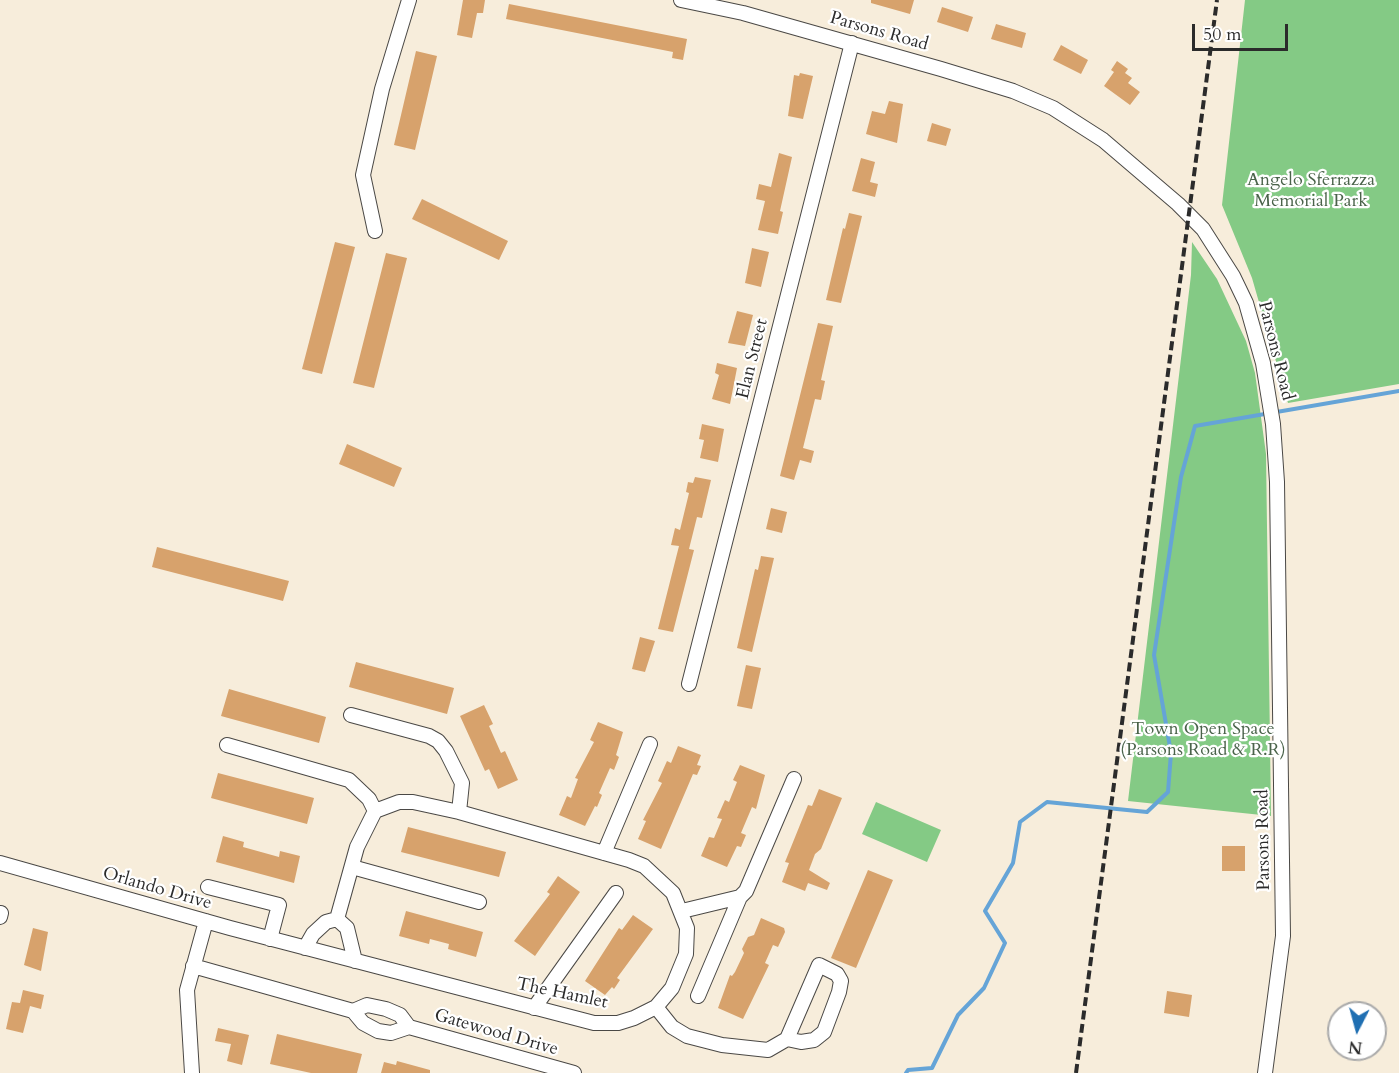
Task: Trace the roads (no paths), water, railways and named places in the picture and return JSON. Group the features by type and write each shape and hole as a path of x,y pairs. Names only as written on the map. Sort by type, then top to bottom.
{"street":[{"path":"375,231 363,175 382,89 409,0"},
{"name":"Parsons Road","path":"681,0 743,13 852,43 1035,100 1083,125 1152,180 1203,230 1233,276 1251,317 1270,402 1277,482 1283,936 1265,1073"},
{"name":"Elan Street","path":"689,684 852,43"},
{"path":"351,715 429,736 438,741 446,751 462,783 459,812"},
{"path":"604,854 650,744"},
{"path":"227,745 349,780 369,799 375,811 366,824 337,919"},
{"path":"698,996 794,779"},
{"name":"The Hamlet","path":"305,948 534,1008 606,1024 634,1018 656,1007 672,988 686,954 687,928 673,893 655,874 629,860 459,812 413,802 399,802 375,811"},
{"name":"Orlando Drive","path":"0,863 305,948"},
{"path":"352,867 479,902"},
{"path":"208,887 279,905 270,939"},
{"path":"534,1008 616,893"},
{"path":"682,911 740,897"},
{"path":"305,948 313,934 326,922 337,919"},
{"path":"337,919 347,928 355,961"},
{"path":"192,1073 187,990 206,921"},
{"path":"656,1007 672,1027 687,1036 722,1045 768,1050 787,1039 819,965 837,974 841,981 840,992 824,1032 814,1040 801,1042 787,1039"},
{"name":"Gatewood Drive","path":"194,966 352,1011 363,1023 378,1031 391,1033 410,1027 574,1073"},
{"name":"Gatewood Drive","path":"352,1011 367,1005 386,1009 400,1015 410,1027"}],"waterway":[{"path":"906,1073 908,1070 932,1068 958,1015 984,988 1005,943 985,911 1013,863 1020,822 1047,802 1147,812 1168,792 1171,753 1154,655 1181,477 1195,426 1399,391"}],"railway":[{"path":"1076,1073 1217,0"}],"park label":[{"name":"Angelo Sferrazza Memorial Park","path":"1311,192"},
{"name":"Town Open Space (Parsons Road & R.R)","path":"1203,740"}]}
